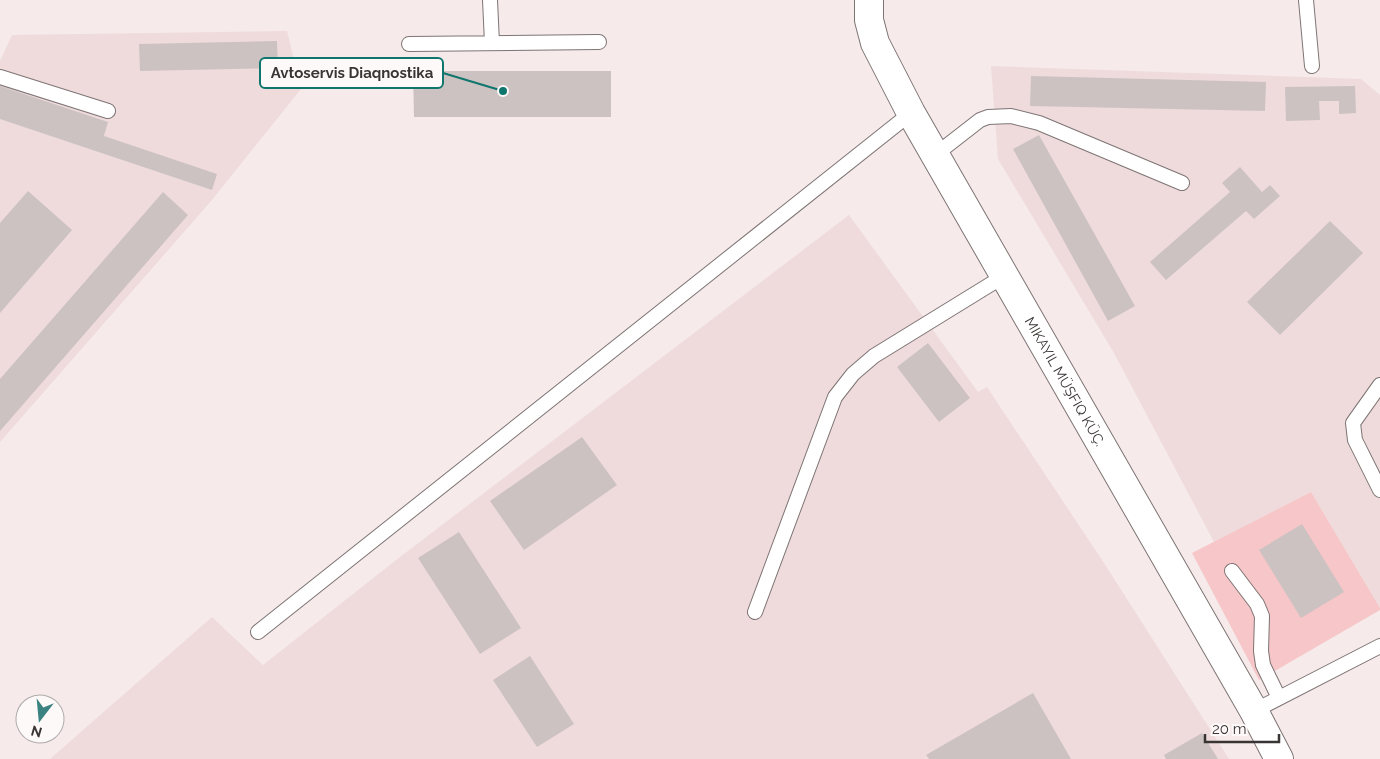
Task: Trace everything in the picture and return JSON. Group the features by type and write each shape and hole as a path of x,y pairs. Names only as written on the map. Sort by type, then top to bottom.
{"street":[{"path":"869,0 870,20 875,43 911,114 1254,711 1279,759"}],"lane":[{"path":"490,0 492,43"},
{"path":"1306,0 1312,66"},
{"path":"409,44 598,42"},
{"path":"0,77 108,111"},
{"path":"258,632 911,114"},
{"path":"935,155 980,120 988,117 1010,116 1039,123 1182,183"},
{"path":"755,612 835,397 854,374 874,356 1004,276"},
{"path":"1380,385 1353,423 1355,440 1380,490"},
{"path":"1232,571 1257,604 1262,616 1261,651 1263,665 1279,698"},
{"path":"1254,711 1380,646"}],"shaded area":[{"path":"287,31 301,89 212,200 0,442 0,61 12,35"},
{"path":"991,66 1361,79 1380,95 1380,608 1311,492 1214,542 1114,353 998,159"},
{"path":"849,215 978,392 987,387 1104,563 1229,759 50,759 212,617 263,665 400,557"},
{"path":"1311,492 1380,610 1259,680 1192,553"}],"building":[{"path":"277,41 278,68 140,71 139,44"},
{"path":"413,71 611,71 611,117 414,117"},
{"path":"1031,76 1266,82 1265,111 1030,106"},
{"path":"0,86 108,122 104,136 217,174 212,190 0,119"},
{"path":"1355,86 1356,113 1339,114 1339,101 1319,101 1320,120 1286,121 1285,87"},
{"path":"1039,135 1135,306 1108,321 1013,149"},
{"path":"1240,167 1262,192 1270,185 1280,196 1254,219 1246,211 1166,280 1150,262 1230,192 1222,183"},
{"path":"28,191 72,230 0,313 0,223"},
{"path":"163,192 188,215 0,431 0,379"},
{"path":"1330,221 1363,253 1280,335 1247,302"},
{"path":"928,343 970,398 939,422 897,367"},
{"path":"582,437 617,485 524,550 490,501"},
{"path":"1302,524 1344,592 1301,618 1259,550"},
{"path":"459,532 521,628 480,654 418,558"},
{"path":"530,656 574,724 537,747 493,680"},
{"path":"1033,693 1071,759 929,759 926,755"},
{"path":"1202,733 1218,759 1166,759 1164,755"}],"place":[{"name":"Avtoservis Diaqnostika","path":"503,91"}]}
